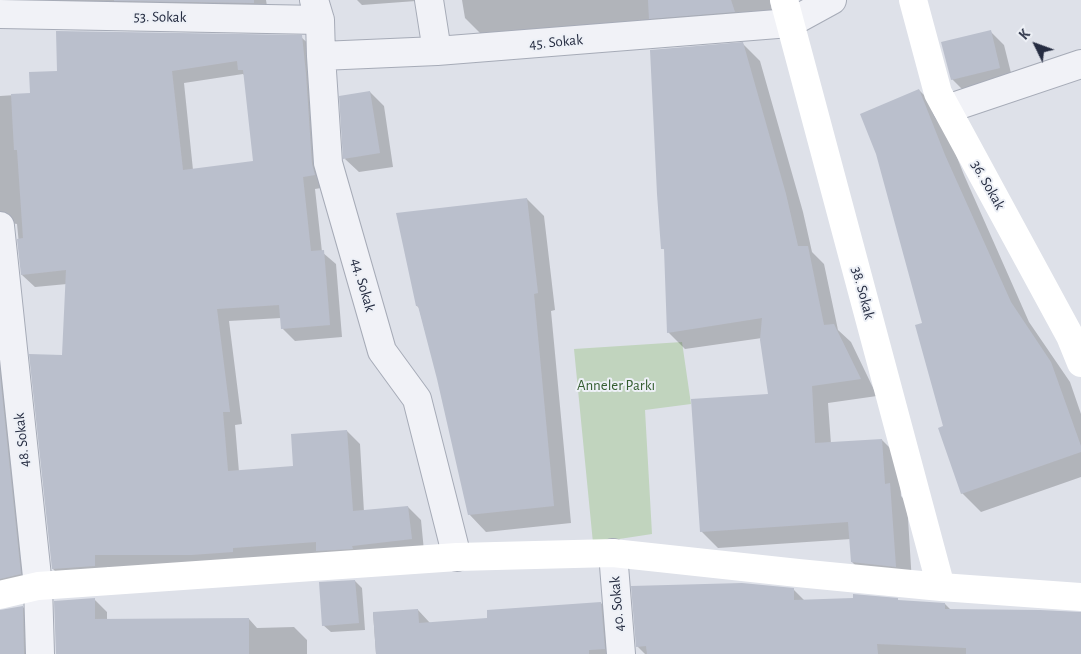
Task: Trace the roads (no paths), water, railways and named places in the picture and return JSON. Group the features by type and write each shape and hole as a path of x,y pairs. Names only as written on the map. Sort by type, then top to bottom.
{"main road":[{"name":"36. Sokak","path":"913,0 938,93 1075,333 1081,363"},
{"name":"38. Sokak","path":"787,11 941,587"},
{"path":"0,595 38,586 457,557 612,553 798,574 1081,597"}],"street":[{"path":"429,0 437,51"},
{"path":"787,11 832,0"},
{"name":"53. Sokak","path":"0,14 317,10"},
{"name":"44. Sokak","path":"317,10 328,162 382,351 418,399 457,557"},
{"name":"45. Sokak","path":"321,56 437,51 787,11"},
{"path":"947,109 1081,64"},
{"name":"48. Sokak","path":"0,226 38,586 40,654"},
{"name":"40. Sokak","path":"612,553 621,654"}],"park label":[{"name":"Anneler Parkı","path":"616,385"}]}
